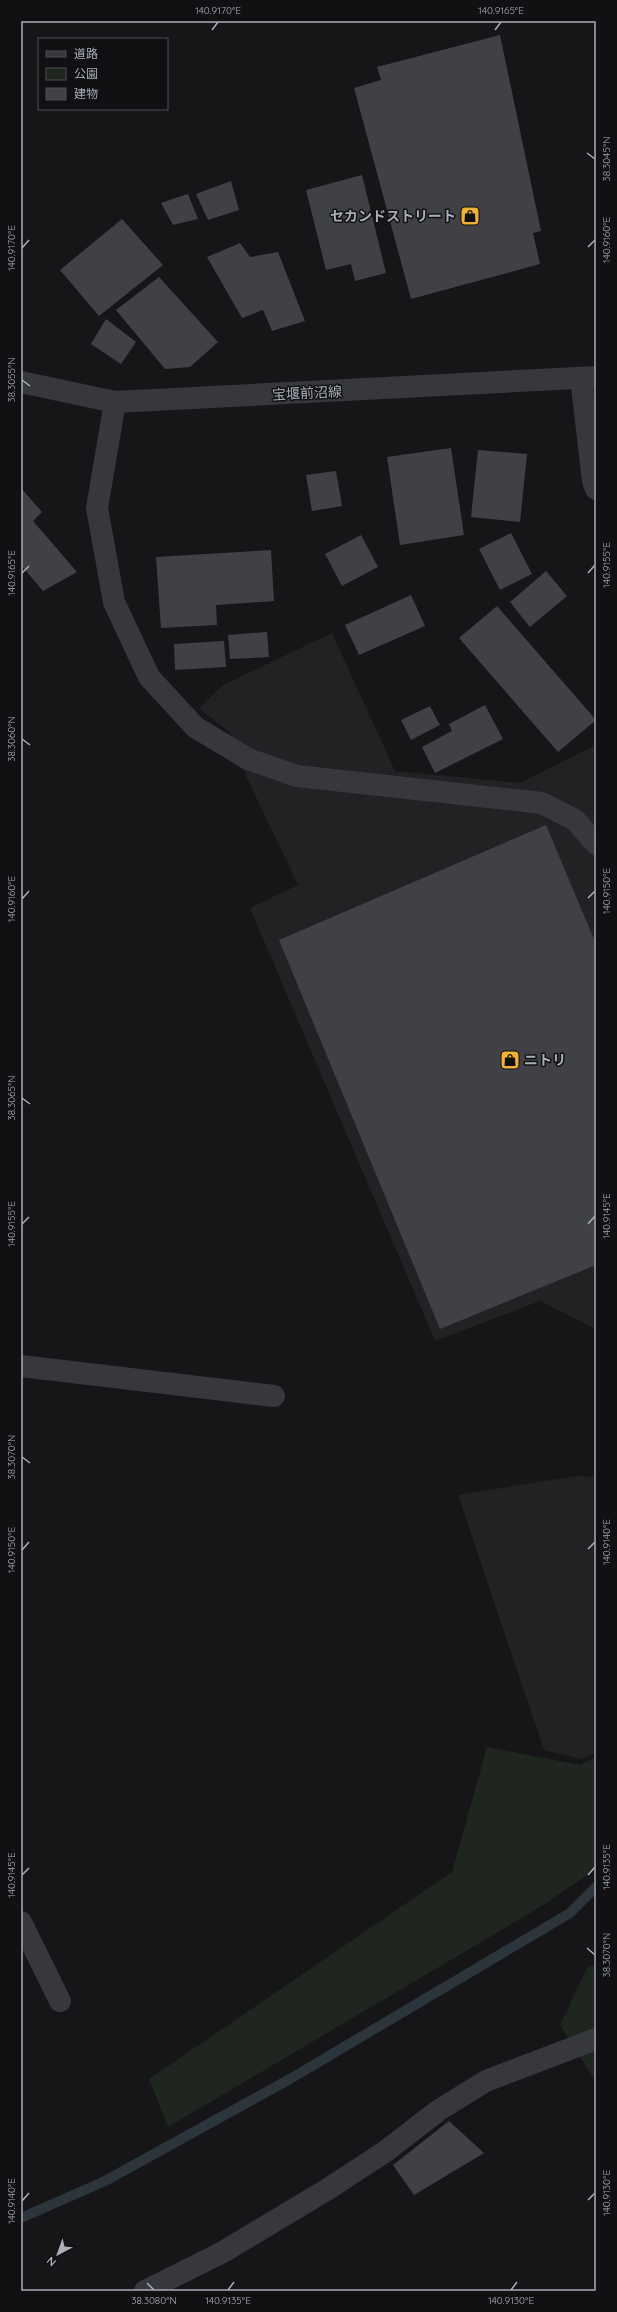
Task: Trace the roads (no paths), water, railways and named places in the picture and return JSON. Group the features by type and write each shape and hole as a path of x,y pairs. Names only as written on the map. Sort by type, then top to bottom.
{"street":[{"name":"宝堰前沼線","path":"21,382 115,402 588,378"},
{"path":"588,378 593,481 596,489"},
{"path":"115,402 97,508 114,602 149,677 195,727 248,759 297,776 542,803 575,820 596,844"},
{"path":"21,1366 274,1396"},
{"path":"21,1922 60,2001"},
{"path":"145,2291 223,2252 328,2188 386,2151 439,2110 486,2081 596,2039"}],"waterway":[{"path":"21,2218 105,2181 290,2079 570,1913 596,1887"}],"place":[{"name":"セカンドストリート","path":"470,216"},
{"name":"ニトリ","path":"510,1060"}]}
